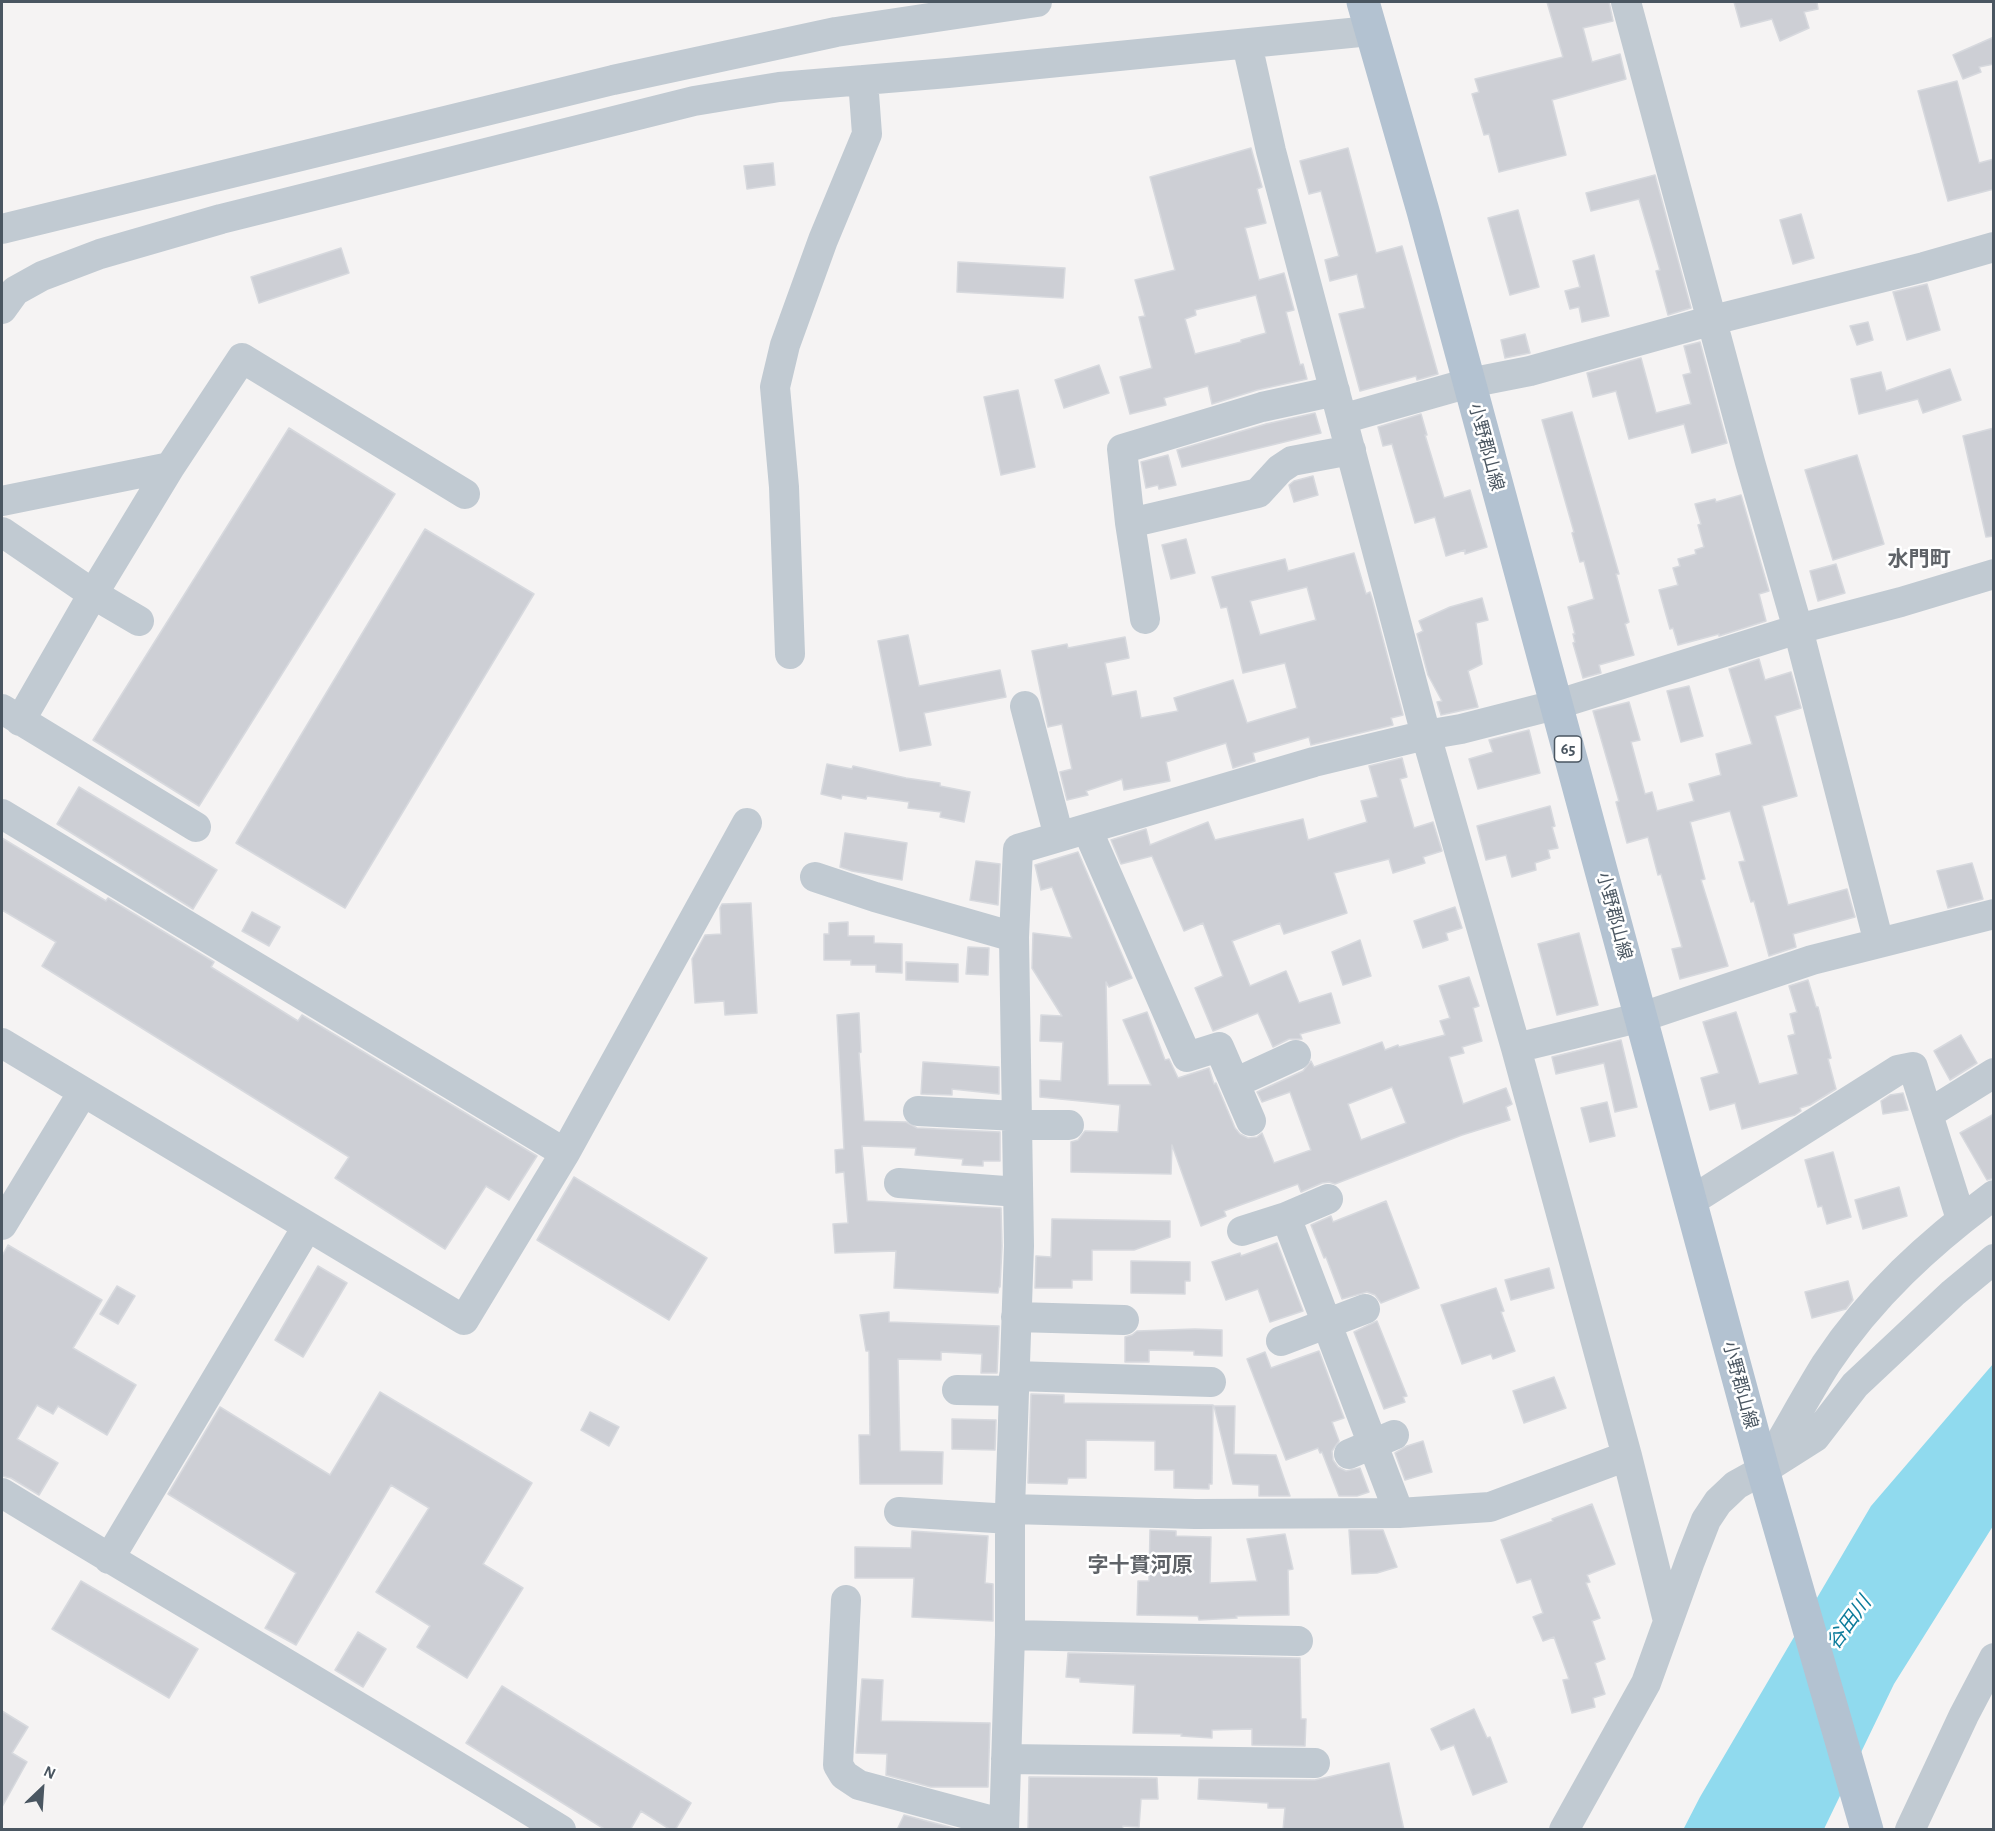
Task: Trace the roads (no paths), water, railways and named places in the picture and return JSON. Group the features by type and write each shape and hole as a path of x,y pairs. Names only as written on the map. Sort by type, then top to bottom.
{"main road":[{"name":"小野郡山線","path":"1367,16 1642,1017 1767,1484 1867,1829"}],"street":[{"path":"861,29 879,10 908,2"},
{"path":"2,229 613,80 836,32 1038,2"},
{"path":"1626,2 1750,462 1798,629 1880,943"},
{"path":"2,309 15,291 42,276 100,254 221,219 694,101 779,87 1247,44 1367,16"},
{"path":"1247,44 1271,151 1426,735 1516,1048 1627,1455 1668,1621"},
{"path":"790,654 784,487 775,387 785,345 823,240 867,134 863,80"},
{"path":"1145,619 1130,523 1122,449 1263,407 1338,405 1530,371 1713,320 1994,247"},
{"path":"196,827 11,715 93,594 170,467 242,358 465,494"},
{"path":"1130,523 1258,493 1280,469 1292,461 1351,450"},
{"path":"2,501 170,467"},
{"path":"2,532 93,594 139,621"},
{"path":"846,1600 838,1765 844,1775 859,1785 1004,1827 1010,1635 1010,1514 1019,1246 1014,937 1018,849 1314,762 1555,705 1798,629 1901,602 1994,574"},
{"path":"1025,706 1073,833 1186,1057 1219,1047 1251,1121"},
{"path":"2,814 565,1153"},
{"path":"2,1043 464,1320 565,1153 747,823"},
{"path":"815,878 1014,937"},
{"path":"1516,1048 1642,1017 1812,960 1994,914"},
{"path":"1235,1083 1296,1055"},
{"path":"1691,1201 1898,1070 1913,1067 1961,1219"},
{"path":"1928,1114 1994,1073"},
{"path":"2,1225 82,1092"},
{"path":"918,1111 1069,1125"},
{"path":"899,1183 1018,1192"},
{"path":"1767,1484 1826,1364 1863,1313 1902,1270 1961,1219 1994,1195"},
{"path":"1242,1231 1286,1217 1328,1199"},
{"path":"1286,1217 1399,1514"},
{"path":"109,1559 307,1227"},
{"path":"1564,1830 1646,1683 1706,1520 1718,1502 1736,1485 1767,1484 1815,1437 1855,1385 1953,1293 1994,1258"},
{"path":"1281,1341 1365,1309"},
{"path":"1016,1317 1124,1320"},
{"path":"957,1390 1014,1384 1211,1382"},
{"path":"899,1512 1399,1514 1490,1507 1627,1455"},
{"path":"2,1493 432,1750 561,1830"},
{"path":"1010,1635 1298,1641"},
{"path":"1910,1830 1964,1715 1994,1658"},
{"path":"1006,1759 1315,1763"}],"water":[{"name":"谷田川","path":"1993,1364 1993,1526 1894,1684 1824,1829 1683,1830 1700,1797 1871,1506"}],"district":[{"name":"水門町","path":"1919,560"},
{"name":"字十貫河原","path":"1140,1566"}]}
